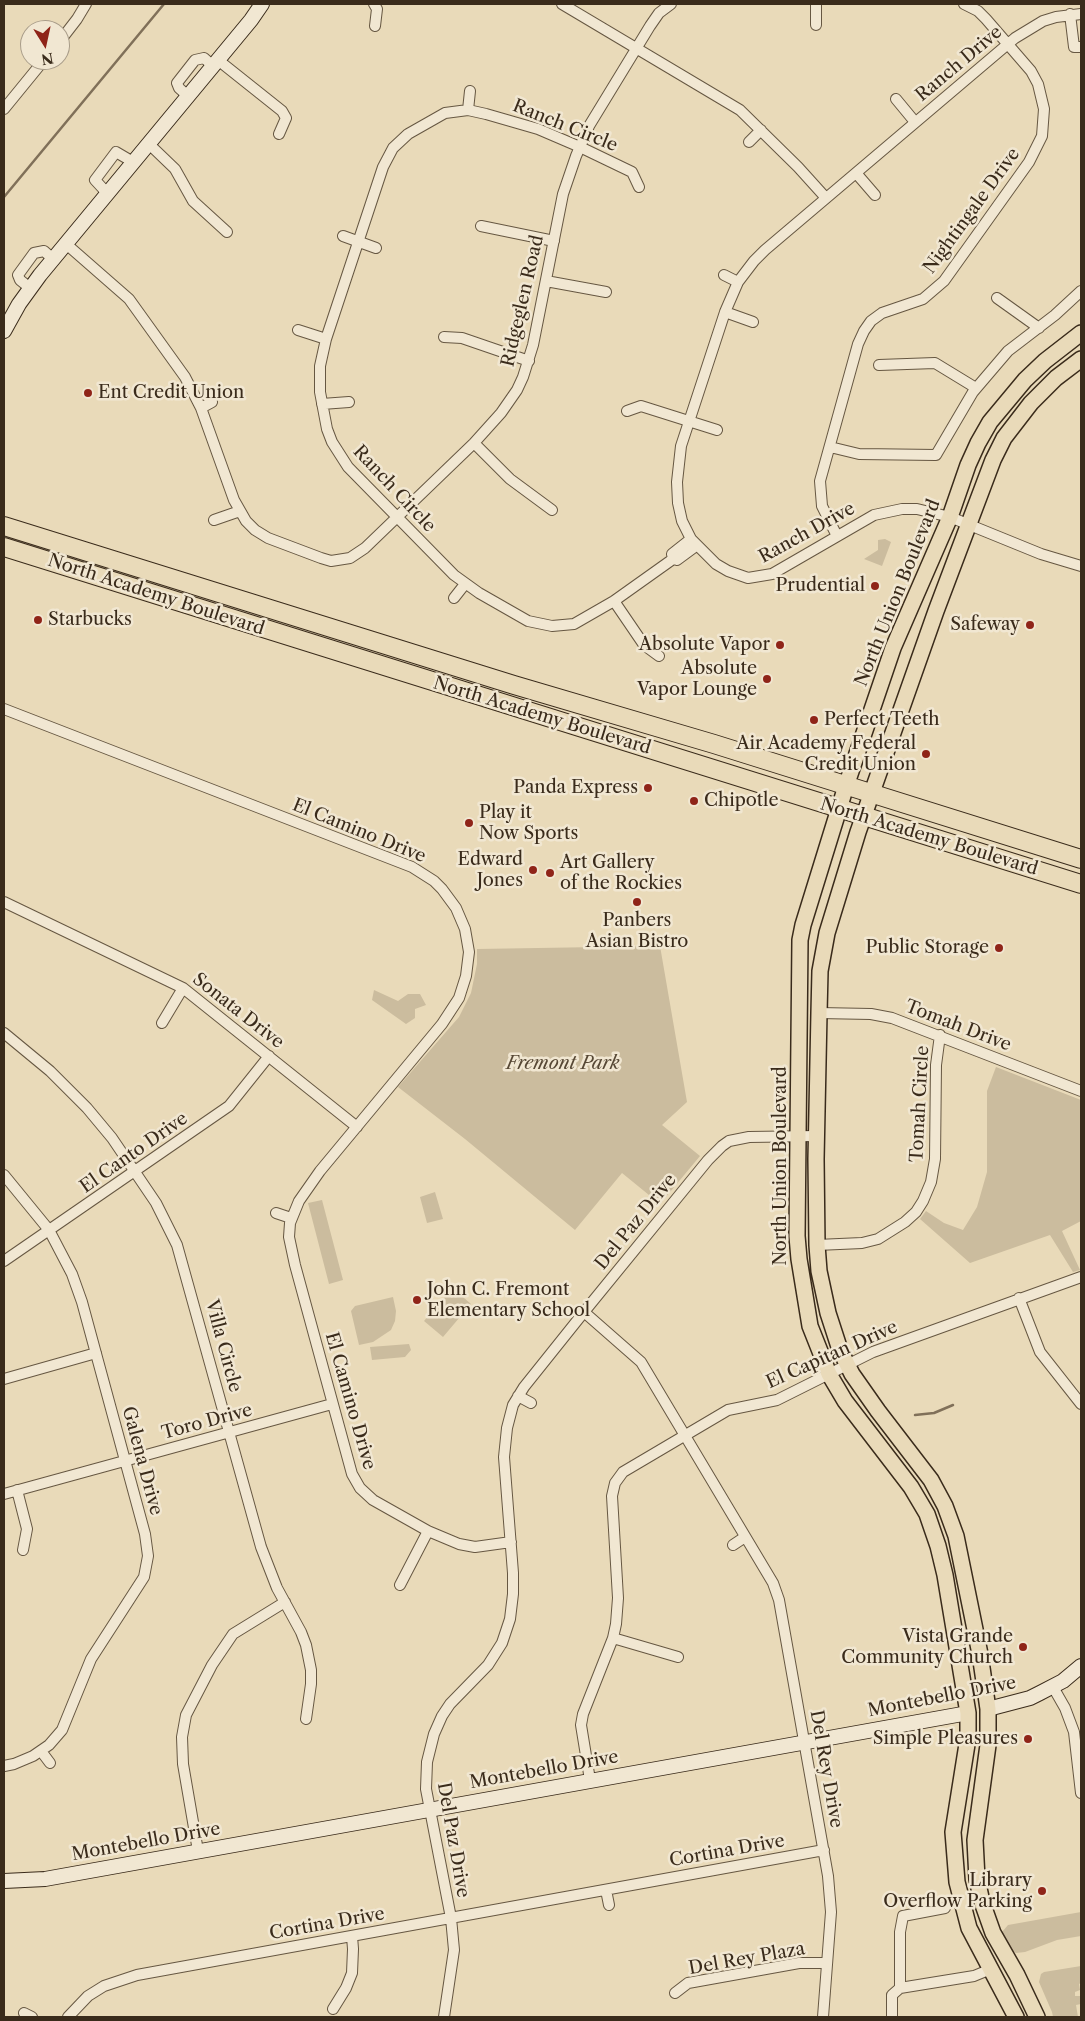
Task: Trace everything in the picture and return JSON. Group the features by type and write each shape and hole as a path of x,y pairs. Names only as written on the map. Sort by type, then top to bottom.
{"highway":[{"name":"North Academy Boulevard","path":"4,526 1081,859"},
{"name":"North Academy Boulevard","path":"4,547 1081,884"}],"main road":[{"name":"North Union Boulevard","path":"1016,2017 970,1928 957,1882 954,1839 955,1814 968,1738 968,1714 945,1575 938,1546 927,1514 902,1473 844,1401 829,1374 810,1326 800,1268 797,1236 800,940 846,786 893,648 950,517 968,465 990,422 1024,380 1081,333"},
{"name":"North Union Boulevard","path":"1037,2017 987,1919 975,1861 976,1819 988,1744 988,1709 962,1560 945,1506 931,1480 878,1411 846,1364 828,1313 819,1271 816,1136 820,971 827,933 871,794 993,460 1017,420 1044,390 1081,359"},
{"path":"970,1928 980,1931 1004,1976 1009,1978 1017,1976"}],"street":[{"path":"70,28 86,4"},
{"path":"4,331 30,288 65,243 216,63 262,4"},
{"path":"374,4 377,8 375,26"},
{"path":"562,4 730,103 761,130 826,198"},
{"name":"Ridgeglen Road","path":"65,243 122,291 135,306 185,377 201,408 234,500 254,530 268,538 332,561 342,560 358,554 474,443 508,403 524,377 529,361 563,194 580,147 589,126 637,47 659,13 671,4"},
{"path":"816,4 816,24"},
{"path":"968,5 986,19 1008,44"},
{"path":"1070,14 1074,47 1081,47"},
{"name":"Ranch Drive","path":"1081,14 1070,14 1042,21 1027,29 765,250 738,282 725,312 681,446 677,482 682,521 694,543 710,559 728,571 748,578 772,574 874,515 887,511 917,509 950,517 1040,554 1081,566"},
{"name":"Nightingale Drive","path":"837,536 825,514 821,501 820,481 858,344 864,331 871,321 882,313 923,299 944,281 1037,148 1042,136 1044,109 1038,84 1031,71 1008,44"},
{"path":"216,63 282,111 286,118 279,134"},
{"path":"4,109 36,70"},
{"path":"468,110 470,91"},
{"name":"Ranch Drive","path":"896,99 915,122"},
{"path":"282,111 292,107"},
{"name":"Ranch Circle","path":"639,187 632,172 580,147 524,124 468,110 456,110 435,117 408,134 393,148 383,168 326,339 320,366 322,404 327,429 339,454 348,467 436,558 465,584 528,621 552,626 574,624 614,601 673,559 672,554 694,543"},
{"path":"749,142 761,130"},
{"path":"149,144 168,160 175,169 193,201 227,232"},
{"path":"107,193 94,180 116,152 133,162"},
{"path":"856,173 875,195"},
{"path":"481,226 554,241"},
{"path":"342,236 376,248"},
{"path":"724,275 738,282"},
{"path":"546,281 606,292"},
{"path":"830,447 859,454 936,455 976,388 1008,351 1039,328 1081,291"},
{"path":"997,298 1039,328"},
{"path":"725,312 753,322"},
{"path":"298,330 326,339"},
{"path":"444,337 462,338 529,361"},
{"path":"879,365 935,363 976,388"},
{"path":"201,408 212,402"},
{"path":"322,404 349,402"},
{"path":"626,411 641,406 717,430"},
{"path":"474,443 498,470 552,510"},
{"path":"214,520 240,510"},
{"path":"454,598 465,584"},
{"path":"614,601 644,645 659,656"},
{"name":"El Camino Drive","path":"4,710 412,867 423,873 442,889 456,908 467,938 468,964 463,989 442,1024 320,1171 299,1201 291,1218 289,1231 292,1251 332,1404 352,1474 360,1488 372,1500 428,1531 467,1546 511,1542"},
{"name":"Sonata Drive","path":"4,902 183,988 357,1127"},
{"path":"162,1023 183,988"},
{"name":"Tomah Drive","path":"819,1013 882,1015 940,1035 1081,1091"},
{"name":"Villa Circle","path":"4,1032 50,1071 87,1108 112,1138 156,1203 177,1245 261,1547 272,1577 301,1632 309,1657 311,1684 306,1719"},
{"name":"Tomah Circle","path":"817,1246 862,1244 878,1238 905,1222 916,1212 923,1201 931,1182 935,1159 936,1065 940,1035"},
{"name":"El Canto Drive","path":"4,1261 136,1172 229,1106 269,1056"},
{"name":"Del Paz Drive","path":"444,2017 454,1962 450,1918 426,1789 427,1762 434,1734 450,1704 488,1665 502,1643 508,1625 514,1594 504,1456 506,1428 513,1404 584,1312 708,1160 722,1146 738,1138 816,1136"},
{"name":"Galena Drive","path":"4,1175 49,1230 72,1274 126,1461 147,1545 147,1565 144,1577 91,1659 62,1730 41,1751 24,1760 4,1766"},
{"path":"276,1213 291,1218"},
{"name":"El Capitan Drive","path":"590,1780 581,1725 583,1714 613,1638 618,1611 612,1496 615,1483 623,1472 728,1410 776,1400 846,1364 874,1352 1081,1277"},
{"path":"1019,1298 1040,1352 1081,1404"},
{"name":"Del Rey Drive","path":"584,1312 641,1362 773,1583 779,1600 824,1850 831,1912 823,2017"},
{"path":"4,1378 96,1353"},
{"path":"518,1396 531,1403"},
{"name":"Toro Drive","path":"4,1494 332,1404"},
{"path":"17,1490 27,1529 23,1550"},
{"path":"400,1585 428,1531"},
{"path":"734,1545 745,1537"},
{"path":"198,1851 182,1749 186,1715 212,1665 233,1634 285,1602"},
{"path":"613,1638 678,1657"},
{"name":"Montebello Drive","path":"4,1881 45,1879 590,1780 968,1714 1030,1698 1053,1687 1081,1666"},
{"path":"1053,1687 1065,1708 1074,1732 1081,1793"},
{"path":"41,1751 50,1763"},
{"name":"Cortina Drive","path":"68,2017 88,1996 104,1986 137,1975 824,1850"},
{"path":"606,1890 609,1905"},
{"path":"900,1988 900,1932 903,1916 945,1908"},
{"path":"333,2010 346,1988 352,1973 352,1936"},
{"name":"Del Rey Plaza","path":"675,1993 688,1983 799,1963 827,1963"},
{"path":"892,2017 892,1995 900,1988 974,1976 991,1970"}],"green space":[{"path":"885,539 891,542 882,566 864,559 878,550 878,540"},
{"name":"Fremont Park","path":"660,946 687,1102 662,1125 700,1156 660,1204 622,1173 575,1230 465,1139 398,1087 459,1017 471,993 477,964 477,949"},
{"path":"374,990 398,1001 408,994 420,994 426,1005 415,1009 415,1018 406,1024 372,1000"},
{"path":"996,1067 1081,1100 1081,1221 1062,1231 1080,1270 1073,1272 1050,1235 970,1263 920,1219 926,1211 944,1223 963,1230 977,1207 987,1172 987,1091"},
{"path":"435,1192 443,1219 427,1223 420,1197"},
{"path":"322,1200 343,1280 329,1284 308,1203"},
{"path":"457,1292 471,1304 443,1337 424,1321 447,1294 452,1298"},
{"path":"393,1297 396,1311 395,1321 391,1330 373,1342 359,1345 351,1311 355,1306"},
{"path":"409,1344 411,1350 405,1357 372,1360 370,1347"},
{"path":"1081,1912 1081,1936 1057,1940 1025,1952 1016,1953 1011,1950 1002,1932 1008,1925"},
{"path":"1081,1966 1080,1990 1075,1992 1075,1996 1081,1996 1081,2004 1076,2005 1078,2017 1053,2017 1039,1982 1041,1974"}],"waterway":[{"path":"4,197 164,4"},
{"path":"915,1415 934,1413 953,1405"}],"place":[{"name":"Ent Credit Union","path":"88,393"},
{"name":"Prudential","path":"875,586"},
{"name":"Starbucks","path":"38,620"},
{"name":"Safeway","path":"1030,625"},
{"name":"Absolute Vapor","path":"780,645"},
{"name":"Absolute Vapor Lounge","path":"767,679"},
{"name":"Perfect Teeth","path":"814,720"},
{"name":"Air Academy Federal Credit Union","path":"926,754"},
{"name":"Panda Express","path":"648,788"},
{"name":"Chipotle","path":"694,801"},
{"name":"Play it Now Sports","path":"469,823"},
{"name":"Edward Jones","path":"533,870"},
{"name":"Art Gallery of the Rockies","path":"550,873"},
{"name":"Panbers Asian Bistro","path":"637,902"},
{"name":"Public Storage","path":"999,948"},
{"name":"John C. Fremont Elementary School","path":"417,1300"},
{"name":"Vista Grande Community Church","path":"1023,1647"},
{"name":"Simple Pleasures","path":"1028,1739"},
{"name":"Library Overflow Parking","path":"1042,1891"}]}
